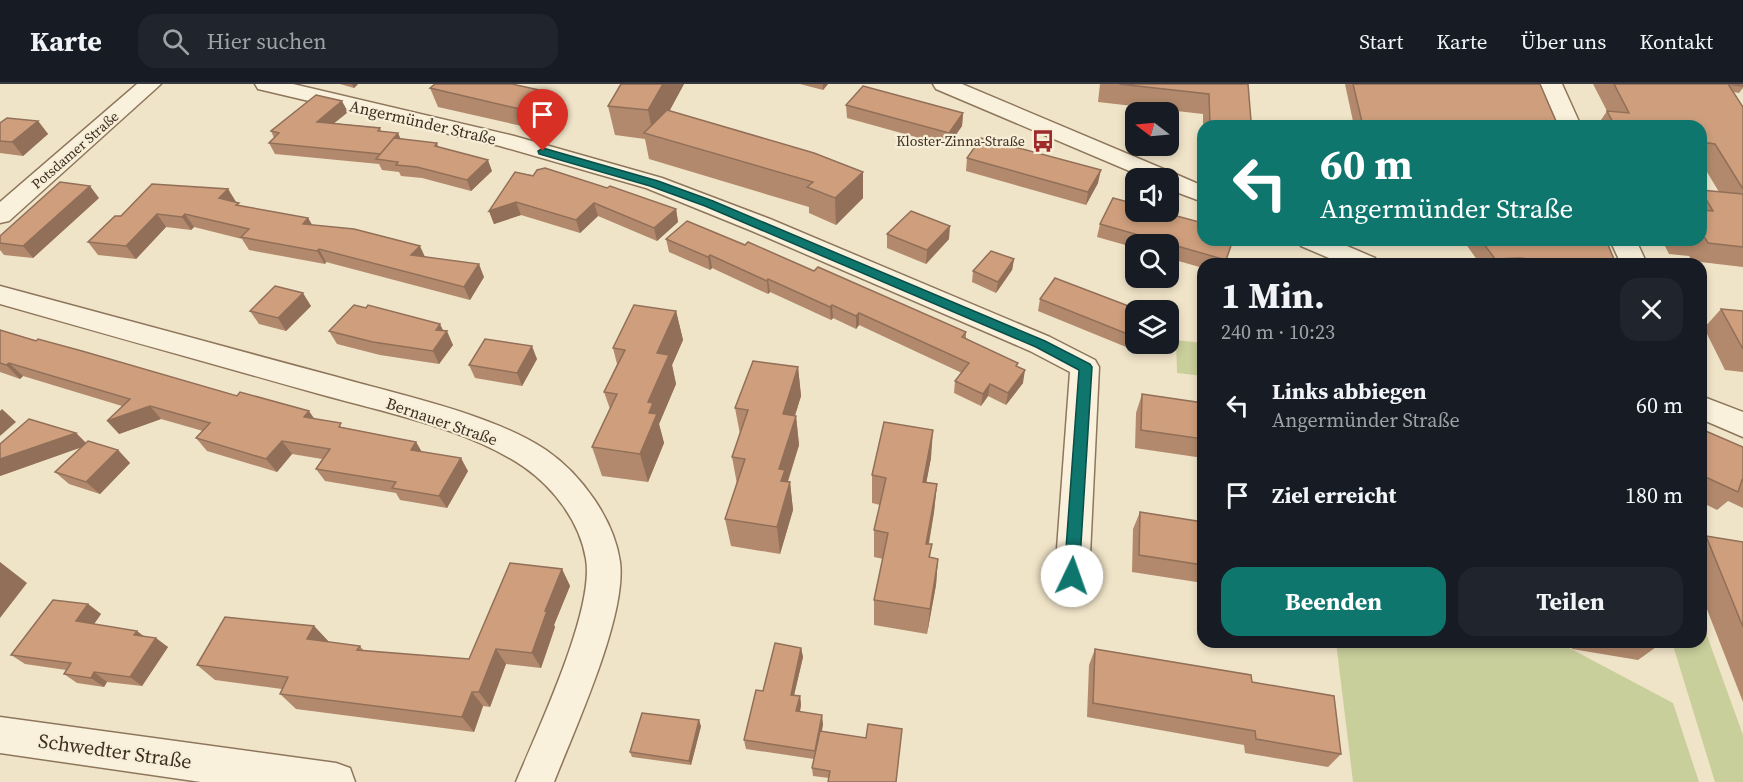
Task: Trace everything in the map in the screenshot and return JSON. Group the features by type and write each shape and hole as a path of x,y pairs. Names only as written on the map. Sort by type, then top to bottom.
{"street":[{"name":"Potsdamer Straße","path":"0,215 150,84"},
{"name":"Angermünder Straße","path":"266,84 506,141 654,183 770,228 1040,344 1085,367 1072,576"},
{"path":"944,84 1141,168"},
{"path":"1551,84 1567,120"},
{"path":"1179,184 1197,192"},
{"path":"1324,246 1352,258"},
{"name":"Bernauer Straße","path":"0,295 412,409 488,436 536,459 562,484 581,507 596,535 604,576 600,607 582,662 535,782"},
{"path":"1707,410 1743,425"},
{"name":"Schwedter Straße","path":"0,735 336,782"}],"green space":[{"path":"1179,340 1197,342 1197,375 1177,373"},
{"path":"1707,636 1743,735 1743,782 1715,782 1674,648 1707,648"},
{"path":"1337,648 1569,648 1673,703 1699,782 1353,782"}],"building":[{"path":"435,84 512,84 539,90 520,109 430,88"},
{"path":"621,84 663,84 648,110 608,106"},
{"path":"1119,84 1248,84 1251,120 1210,120 1209,94"},
{"path":"1353,84 1540,84 1555,120 1362,120"},
{"path":"1614,84 1728,84 1743,107 1743,189 1715,144 1707,143 1707,120 1612,120 1607,111 1629,113"},
{"path":"863,86 963,113 949,133 846,105"},
{"path":"316,95 342,101 317,122 380,128 378,131 398,133 381,154 269,143 279,133 271,131"},
{"path":"667,110 814,153 863,172 835,198 807,187 813,182 644,133"},
{"path":"7,118 38,121 12,142 0,141 0,123"},
{"path":"394,138 437,143 435,146 488,160 467,180 417,167 396,165 398,162 376,159"},
{"path":"981,138 1101,170 1088,192 967,158"},
{"path":"545,168 607,188 610,186 676,209 654,228 594,203 576,220 516,202 489,211 515,172 533,176 537,170"},
{"path":"60,182 90,186 23,246 0,243 0,236"},
{"path":"152,184 228,189 219,198 239,203 236,205 308,218 303,224 354,229 420,246 411,255 479,264 464,287 319,249 317,251 241,237 249,229 185,214 182,217 157,214 126,246 88,242 115,216 121,216"},
{"path":"1707,191 1743,194 1743,247 1708,243 1707,210 1713,211 1707,201"},
{"path":"1113,198 1125,201 1125,222 1179,222 1179,217 1197,221 1197,246 1231,246 1227,258 1219,258 1179,247 1179,234 1135,234 1100,224"},
{"path":"911,211 950,226 927,250 887,234"},
{"path":"687,221 745,245 748,242 814,271 818,267 966,332 962,337 1018,363 1016,366 1025,370 1008,393 990,384 983,394 955,381 969,363 859,313 856,316 832,305 830,307 768,279 767,281 710,255 708,257 666,239"},
{"path":"1485,246 1608,246 1614,258 1520,258 1494,258"},
{"path":"991,251 1014,259 998,282 973,271"},
{"path":"1055,278 1125,305 1125,333 1040,299"},
{"path":"275,286 303,293 278,318 250,311"},
{"path":"354,305 366,308 368,305 440,324 436,330 447,331 433,351 373,342 329,331"},
{"path":"634,305 676,311 657,353 669,355 648,402 653,403 649,413 657,414 640,454 592,447 617,394 604,392 625,350 613,348"},
{"path":"1721,309 1743,311 1743,349"},
{"path":"0,330 237,396 240,392 309,411 304,417 341,423 339,427 416,442 411,450 461,458 439,496 392,488 396,482 316,469 330,449 282,441 266,459 196,438 210,423 150,406 107,421 130,399 9,363 6,365 0,363"},
{"path":"485,339 532,346 517,373 469,365"},
{"path":"753,361 798,367 783,414 796,416 779,469 785,470 781,481 790,482 777,527 725,519 745,459 732,457 748,410 735,408"},
{"path":"1142,394 1197,402 1197,438 1141,430"},
{"path":"29,419 76,433 0,459 0,444"},
{"path":"884,422 933,430 923,482 937,484 926,544 932,544 929,557 938,559 930,609 874,600 888,533 874,530 886,478 872,475"},
{"path":"1707,432 1743,447 1743,481 1738,492 1707,478"},
{"path":"88,441 118,450 86,482 55,472"},
{"path":"1140,512 1197,521 1197,564 1139,555"},
{"path":"1707,536 1743,542 1743,627 1707,538"},
{"path":"510,563 562,569 545,611 547,611 532,653 496,649 479,692 472,692 462,717 280,694 288,677 197,665 225,617 314,626 307,639 360,646 357,650 469,659"},
{"path":"53,600 88,604 76,621 137,631 134,635 156,638 130,677 94,672 91,678 64,674 71,663 11,655"},
{"path":"775,643 801,648 791,695 800,696 796,711 822,715 815,751 744,740 756,690 763,691"},
{"path":"1095,649 1251,675 1252,682 1334,696 1341,754 1256,739 1255,731 1093,703"},
{"path":"642,713 699,720 689,761 630,752"},
{"path":"868,724 902,729 896,782 828,782 830,771 812,768 820,731 866,738"}],"place":[{"name":"Kloster-Zinna-Straße","path":"1043,141"}],"route":[{"path":"543,151 654,183 770,228 1040,344 1085,367 1072,576"}]}
